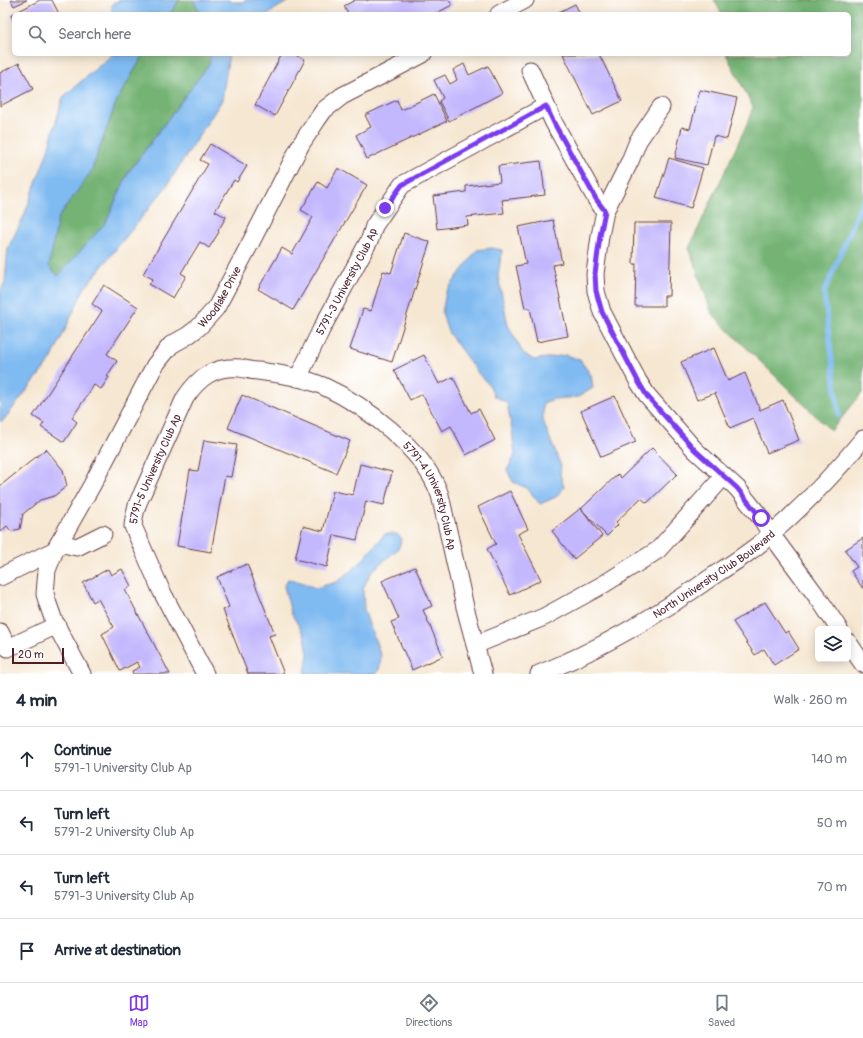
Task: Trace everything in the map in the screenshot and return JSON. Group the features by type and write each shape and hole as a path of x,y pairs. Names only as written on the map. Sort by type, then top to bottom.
{"street":[{"path":"503,12 526,0"},
{"name":"Woodlake Drive","path":"82,674 48,604 45,594 47,570 57,547 92,485 155,365 171,345 199,327 216,308 262,222 301,144 324,110 342,96 419,56"},
{"path":"530,70 554,123 596,199 605,211"},
{"name":"5791-3 University Club Ap","path":"298,378 321,330 370,239 374,226 402,185 546,106"},
{"path":"662,107 638,141 605,211 595,274 596,291 602,312 647,396 695,450 737,488 761,518 837,626"},
{"name":"5791-5 University Club Ap","path":"205,674 161,590 134,526 134,516 137,503 185,398 198,380 210,372 221,369 239,368 278,373 298,378"},
{"name":"5791-4 University Club Ap","path":"298,378 322,386 372,415 390,429 412,450 436,483 483,674"},
{"name":"North University Club Boulevard","path":"539,674 598,648 642,623 757,546 836,472 863,438"},
{"path":"475,646 544,617 604,584 658,550 724,476"},
{"path":"0,577 57,547 77,547 103,534"},
{"path":"0,632 8,648 57,625"},
{"path":"851,646 863,664"}],"green space":[{"path":"179,0 193,0 200,12 171,12"},
{"path":"714,0 863,0 863,392 831,431 712,314 689,248 747,124 753,107 727,56 851,56 851,12 721,12"},
{"path":"143,56 211,56 209,64 128,173 106,222 59,277 49,266 58,218 91,172 117,100"}],"water":[{"path":"119,0 179,0 171,12 112,12 112,4"},
{"path":"193,0 229,0 231,2 242,2 246,0 291,0 272,12 200,12"},
{"path":"111,56 143,56 117,100 91,172 58,218 49,266 58,276 106,222 128,173 209,64 211,56 229,56 222,100 166,187 84,289 51,360 2,422 0,421 0,292 5,282 8,248 24,216 47,153 63,97"},
{"path":"492,248 502,250 498,276 508,325 523,353 534,360 566,355 580,360 591,375 593,388 578,397 554,399 543,403 543,421 561,466 560,474 564,487 556,497 540,504 527,488 513,482 507,470 515,455 507,403 494,396 490,386 477,372 448,332 442,313 446,292 477,250"},
{"path":"385,534 397,534 402,539 398,549 372,571 363,588 364,610 381,656 377,674 305,674 308,654 305,636 291,613 284,586 288,579 301,582 315,588 337,582 360,563"}],"building":[{"path":"11,0 27,0 14,6"},
{"path":"40,0 52,0 58,12 17,12"},
{"path":"355,0 449,0 452,5 439,12 347,12 344,6"},
{"path":"575,4 579,12 559,12"},
{"path":"281,56 298,56 305,60 275,116 255,105"},
{"path":"564,56 600,56 622,101 593,115"},
{"path":"19,63 33,89 0,106 0,73"},
{"path":"464,64 469,75 488,66 502,93 449,121 439,101 443,98 434,80 445,75 450,84 457,80 453,70"},
{"path":"700,90 737,98 727,139 714,136 707,165 675,158 682,127 690,129"},
{"path":"434,94 447,121 367,159 356,135 371,127 365,115 397,100 401,110"},
{"path":"210,144 247,166 237,182 234,180 215,211 226,217 218,231 219,232 209,248 200,242 181,273 186,276 173,298 149,284 153,279 143,274 208,164 200,160"},
{"path":"669,158 703,168 691,208 656,198"},
{"path":"541,161 545,195 502,200 504,213 467,217 468,225 437,229 433,196 466,192 466,186 500,182 498,166"},
{"path":"338,168 367,185 293,310 258,289 282,248 292,254 313,217 301,210 318,182 327,188"},
{"path":"553,220 562,263 553,265 568,336 537,342 530,308 525,308 516,266 526,264 518,227"},
{"path":"634,223 671,223 669,296 664,296 664,306 635,306 636,264 633,264"},
{"path":"404,233 430,242 392,362 350,349 363,309 371,311 383,271 391,273"},
{"path":"104,285 138,307 107,354 117,361 107,376 109,377 101,389 94,385 72,418 77,422 64,442 41,427 44,423 33,416 102,311 92,304"},
{"path":"714,348 728,381 745,373 760,410 783,400 799,440 767,453 753,418 730,428 715,393 697,400 681,362"},
{"path":"424,355 439,384 453,377 471,413 479,409 495,440 466,455 451,426 442,431 422,394 410,400 394,370"},
{"path":"242,395 350,441 336,473 228,428"},
{"path":"615,396 636,442 601,457 581,411"},
{"path":"204,440 237,445 231,477 225,476 211,552 177,546 190,470 198,471"},
{"path":"652,448 677,474 647,503 641,498 616,522 618,525 607,536 581,509 618,474 621,478"},
{"path":"46,449 63,470 67,486 54,496 40,500 23,514 20,529 11,531 7,526 0,532 0,486"},
{"path":"360,464 392,472 384,505 366,501 357,540 334,535 327,567 295,559 303,526 323,531 333,491 353,495"},
{"path":"510,491 528,529 518,534 541,580 510,595 487,549 496,544 478,507"},
{"path":"581,508 602,536 574,559 552,531"},
{"path":"863,538 863,589 851,571 857,567 845,550"},
{"path":"247,564 275,634 269,636 284,674 248,674 223,610 229,607 217,577"},
{"path":"415,567 432,606 423,610 443,656 412,670 391,622 399,619 382,581"},
{"path":"108,569 111,575 122,569 131,586 125,590 170,674 133,674 132,671 140,667 137,662 120,671 102,634 114,627 98,599 93,602 83,583"},
{"path":"765,602 785,633 788,631 799,649 774,665 764,649 755,655 733,622"}],"waterway":[{"path":"839,416 824,293 863,201"}],"route":[{"path":"385,208 402,185 546,106 596,199 605,211 595,274 596,291 602,312 638,381 647,396 695,450 737,488 761,518"}]}
